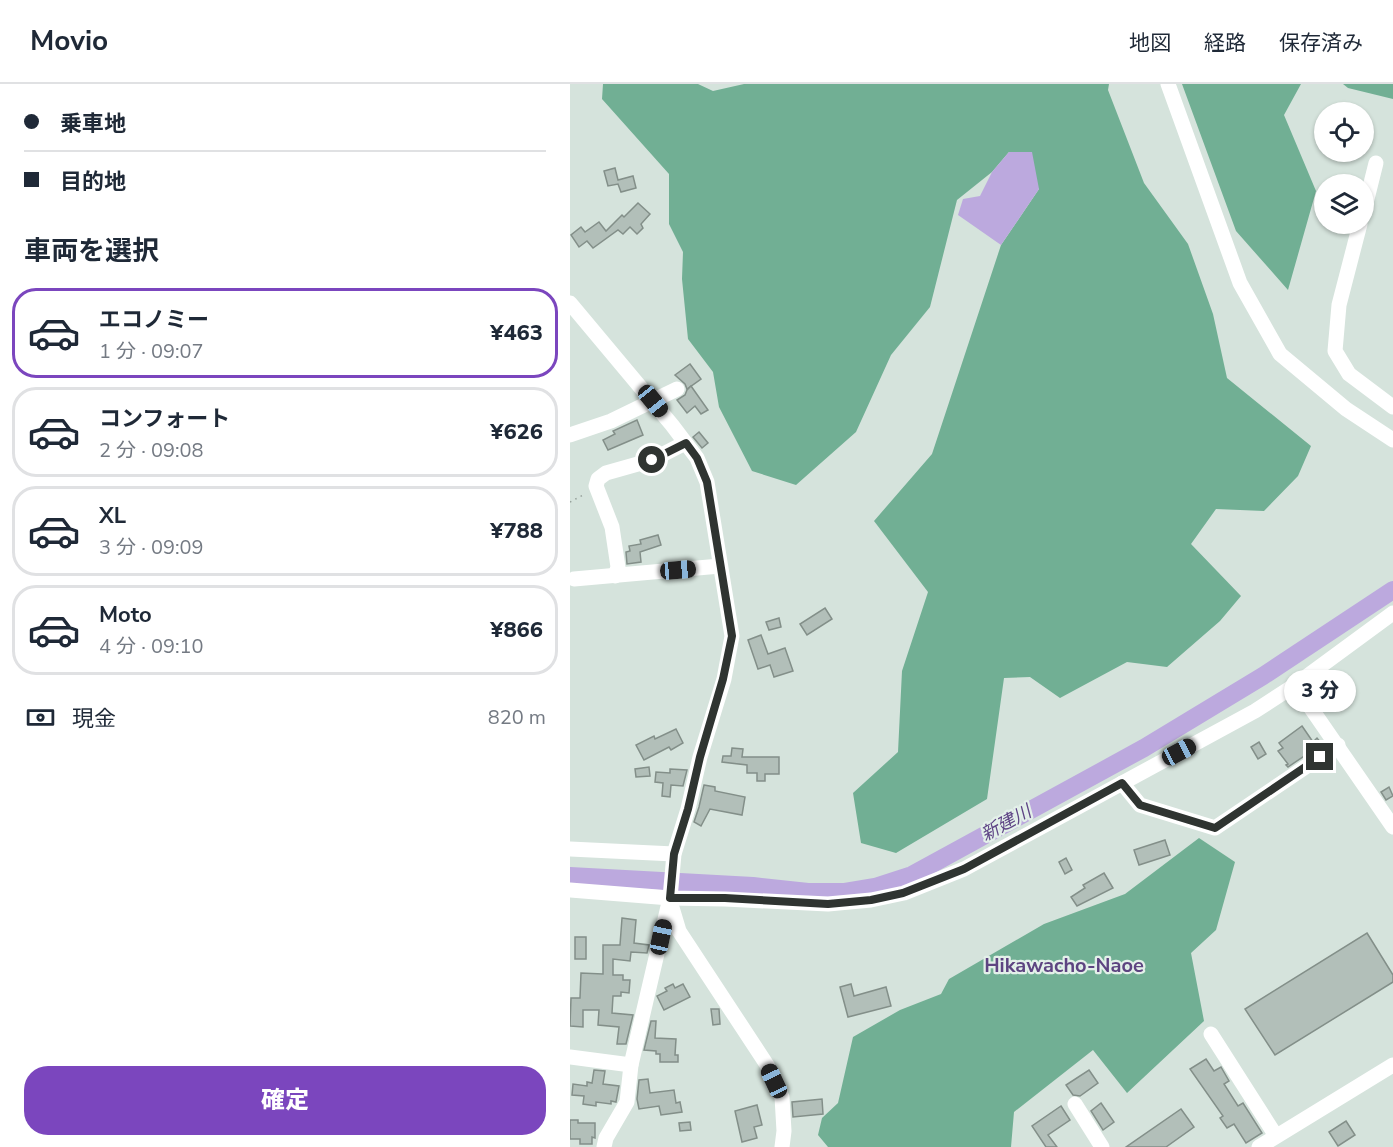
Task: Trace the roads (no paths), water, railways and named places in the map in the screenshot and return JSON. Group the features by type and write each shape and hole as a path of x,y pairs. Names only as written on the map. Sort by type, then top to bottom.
{"street":[{"path":"1168,84 1240,283 1280,354 1346,409 1393,440"},
{"path":"1374,174 1376,164"},
{"path":"1357,234 1339,305 1335,351 1349,374 1393,407"},
{"path":"570,303 653,401 697,458 707,482 732,636 723,679 674,856 670,896 631,1065 627,1102 606,1138 604,1147"},
{"path":"570,435 611,421 677,389"},
{"path":"615,576 618,567 612,527 596,486 598,479 606,473 652,460 686,443"},
{"path":"574,579 720,566"},
{"path":"570,890 828,904 871,900 903,893 964,869 1255,711 1295,685 1393,613"},
{"path":"1295,685 1393,827"},
{"path":"1122,783 1140,805 1215,828 1338,745"},
{"path":"571,845 674,856"},
{"path":"670,896 679,931 767,1065 782,1096 784,1131 782,1147"},
{"path":"1211,1034 1276,1136"},
{"path":"570,1057 631,1065"},
{"path":"1259,1147 1393,1065"},
{"path":"1075,1104 1102,1147"}],"waterway":[{"name":"新建川","path":"570,876 753,886 808,892 845,892 875,887 912,875 1144,748 1263,676 1393,590"}],"district":[{"name":"Hikawacho-Naoe","path":"1064,965"}]}
